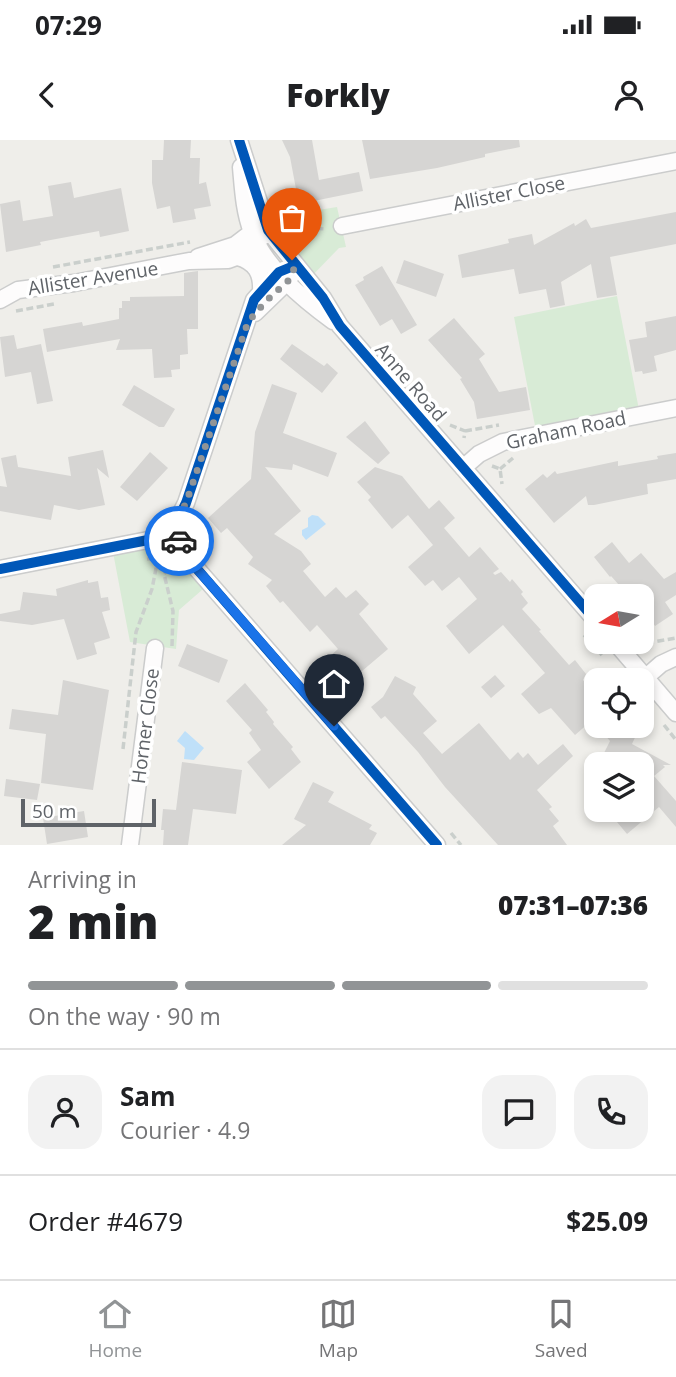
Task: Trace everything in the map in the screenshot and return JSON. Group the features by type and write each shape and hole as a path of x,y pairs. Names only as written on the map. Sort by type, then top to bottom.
{"street":[{"name":"Anne Road","path":"239,140 284,276 312,306 340,326"},
{"name":"Allister Close","path":"342,226 676,161"},
{"name":"Anne Road","path":"268,233 323,298 340,326 584,607"},
{"name":"Allister Avenue","path":"189,261 221,262 238,257 268,233"},
{"name":"Allister Avenue","path":"0,300 18,290 74,283 189,261 268,233"},
{"path":"238,257 250,261 258,269 261,292"},
{"path":"0,569 155,539 175,524 186,503 254,300 296,265"},
{"path":"248,322 284,276"},
{"name":"Graham Road","path":"463,468 479,454 503,442 676,408"},
{"path":"175,524 184,554 437,845"},
{"name":"Horner Close","path":"130,845 155,648"},
{"path":"625,654 637,668"},
{"path":"654,670 676,657"},
{"path":"654,688 676,713"}],"path":[{"path":"48,268 200,240"},
{"path":"449,424 465,431 464,438"},
{"path":"492,466 500,469 501,483 509,493"},
{"path":"158,565 164,574"},
{"path":"654,642 676,638"}],"green space":[{"path":"337,207 346,247 339,248 308,280 263,219"},
{"path":"617,296 640,415 537,436 514,317"},
{"path":"172,527 210,583 179,610 176,649 130,642 112,547"}],"water":[{"path":"312,515 318,516 326,524 306,540 302,530 308,527 308,518"},
{"path":"185,731 204,748 194,760 184,759 185,748 177,741"}],"building":[{"path":"164,140 191,140 190,158 200,158 199,184 206,182 211,206 194,209 196,219 173,223 170,206 157,209 152,183 152,160 163,160"},
{"path":"282,140 312,140 319,180 359,172 363,191 289,206 287,190 296,189 290,157"},
{"path":"362,140 519,140 520,147 437,168 370,179"},
{"path":"71,182 74,198 121,188 129,231 100,237 99,231 40,242 41,245 6,252 0,204 20,200 23,221 53,216 48,186"},
{"path":"676,212 676,244 610,257 617,295 597,298 591,264 561,282 565,305 550,308 546,289 519,294 514,269 462,278 458,255 509,243 508,239 532,234 534,245 586,219 591,228"},
{"path":"404,260 444,274 436,297 396,283"},
{"path":"382,266 417,325 401,334 392,319 380,326 355,285"},
{"path":"198,271 198,329 187,329 188,354 180,355 180,369 171,370 172,377 154,378 152,349 116,350 120,339 47,352 43,329 82,322 83,326 119,319 122,301 130,301 130,297 184,296 184,273"},
{"path":"676,316 676,350 654,356 657,371 643,374 642,371 635,372 629,340 647,337 645,322"},
{"path":"454,318 485,354 479,359 499,392 526,387 530,410 477,419 474,402 460,379 462,378 428,340"},
{"path":"14,335 17,349 41,344 53,401 37,404 31,372 5,377 0,337"},
{"path":"292,344 324,366 327,363 338,373 322,393 280,359"},
{"path":"272,384 297,393 283,433 337,453 328,477 293,464 292,470 265,467 301,511 274,534 301,551 311,564 303,571 325,597 336,587 346,598 356,590 369,604 359,614 388,649 355,677 347,667 341,673 328,658 338,649 317,625 310,632 283,601 280,603 266,586 272,580 248,564 253,557 227,528 221,533 208,518 251,479 255,432"},
{"path":"134,385 175,409 164,427 159,427 122,405"},
{"path":"365,421 390,453 378,464 346,437"},
{"path":"103,450 109,478 97,468 105,505 79,510 54,505 51,520 0,511 0,486 7,487 1,458 16,455 18,467 71,476 68,457"},
{"path":"150,452 168,468 137,501 120,487"},
{"path":"676,453 676,479 647,484 648,494 594,505 588,505 586,496 554,523 525,489 543,474 547,478 555,471 557,474 618,461 618,466"},
{"path":"375,467 402,476 429,509 439,500 455,518 444,528 469,557 480,547 499,569 493,573 495,575 501,572 510,582 512,579 528,603 522,609 541,630 539,631 569,665 575,660 584,671 584,727 575,735 551,708 539,714 521,694 545,673 503,625 469,654 446,626 477,599 459,577 442,591 433,580 425,586 408,567 433,545 408,515 392,529 368,500 371,497 357,482"},
{"path":"612,542 629,563 641,553 664,579 676,572 676,595 665,602 673,614 655,626 654,584 618,584 594,557"},
{"path":"88,580 88,583 98,581 101,598 108,597 110,610 102,612 110,638 94,643 97,654 77,660 64,619 32,625 0,621 0,614 20,610 23,592 57,596 56,589"},
{"path":"187,644 228,660 219,683 178,666"},
{"path":"495,675 505,686 491,698 481,687"},
{"path":"395,676 416,687 413,694 437,721 423,733 442,754 479,723 510,760 518,752 523,758 528,753 538,765 563,744 573,756 537,790 552,807 549,809 559,821 553,826 567,845 498,845 385,716 381,719 371,707 383,697"},
{"path":"63,680 109,690 93,790 41,783 46,734 9,729 12,709 58,715"},
{"path":"245,683 268,710 266,712 273,724 293,747 291,749 301,762 269,789 247,762 261,750 249,733 252,730 226,701"},
{"path":"607,738 635,738 632,744 647,752 604,752 610,741"},
{"path":"654,756 671,765 663,765 665,767 654,776"},
{"path":"182,762 242,770 236,814 193,809 188,845 163,845 163,809 176,810"},
{"path":"654,776 676,801 676,827 659,807 654,811"},
{"path":"6,779 40,784 37,800 4,796"},
{"path":"313,782 334,792 328,802 372,825 369,829 377,833 370,845 282,845 306,825 294,819"},
{"path":"84,811 88,837 47,844 43,818"},
{"path":"617,822 641,822 627,834"}],"cycle path":[{"path":"239,140 268,230 323,298 340,326 584,607"},
{"path":"0,569 148,540 171,527 186,503 254,300 279,272 296,265"},
{"path":"175,524 184,554 437,845"}],"way so far":[{"path":"179,541 175,524 186,503 248,322 288,281 296,265 292,260"}],"route":[{"path":"179,541 184,554 334,726"}]}
